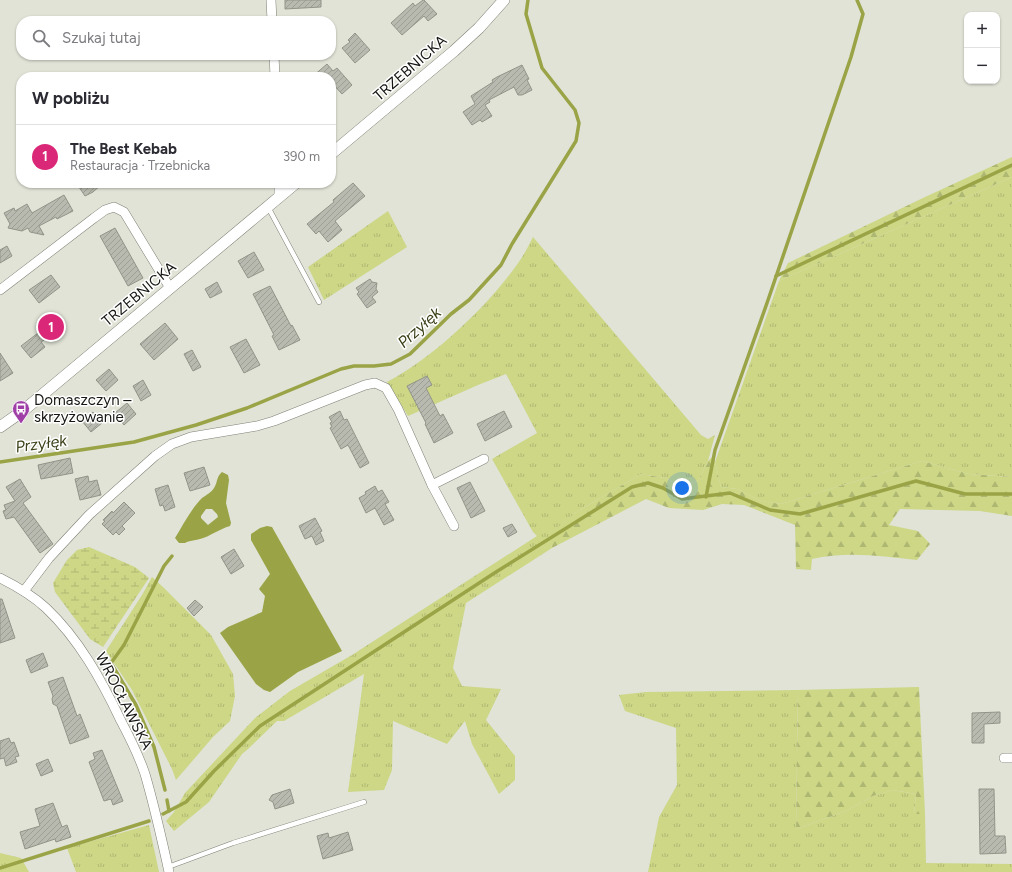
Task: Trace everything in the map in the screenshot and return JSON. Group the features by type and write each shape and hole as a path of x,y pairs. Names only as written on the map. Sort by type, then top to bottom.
{"street":[{"path":"271,0 272,16"},
{"name":"TRZEBNICKA","path":"336,150 454,51 479,28 504,0"},
{"path":"274,60 275,72"},
{"path":"279,188 279,197"},
{"name":"TRZEBNICKA","path":"0,427 24,410 290,188"},
{"path":"0,290 94,218 105,210 114,207 124,212 170,288"},
{"path":"24,591 50,558 89,515 155,456 172,444 191,437 257,426 274,421 365,385 375,383 386,388 398,409 432,485 454,526"},
{"path":"432,485 484,459"},
{"name":"WROCŁAWSKA","path":"0,578 24,591 45,607 61,624 83,652 107,692 130,740 144,774 168,870"}],"lane":[{"path":"268,207 318,302"},
{"path":"168,870 233,843 364,802"}],"green space":[{"path":"1012,157 1012,177 779,281 788,263"},
{"path":"1012,177 1012,477 969,474 922,461 781,504 761,501 737,489 721,487 715,462 779,281"},
{"path":"388,211 407,247 324,300 308,267"},
{"path":"533,237 701,435 708,439 715,435 708,461 698,481 681,486 665,478 641,474 575,513 549,535 552,548 466,603 453,668 462,686 501,689 486,720 515,756 515,780 499,794 472,744 465,721 447,744 393,721 392,770 384,790 348,792 364,674 284,721 277,721 242,754 209,802 174,831 166,821 174,812 185,793 255,718 290,691 352,655 537,536 533,532 492,459 537,433 506,374 408,416 387,382 422,360 458,331 504,282 523,256"},
{"path":"714,455 721,487 737,489 761,501 781,504 922,461 969,474 1012,477 1012,516 980,511 900,509 889,525 918,531 930,544 917,560 864,555 838,555 812,559 811,570 796,569 795,525 744,505 722,504 703,510 669,508 646,499 552,548 548,535 575,513 641,474 665,478 681,486 698,481 708,461"},
{"path":"89,547 135,567 149,578 103,647 90,639 55,592 53,583 67,560 77,550"},
{"path":"152,577 211,635 233,674 235,696 230,721 213,737 176,780 172,769 132,690 106,651"},
{"path":"919,687 925,814 914,814 916,794 893,790 873,796 846,811 796,829 798,690"},
{"path":"798,690 796,829 846,811 873,796 893,790 916,794 914,814 925,814 926,863 1012,864 1012,872 648,872 659,817 677,785 676,728 625,711 619,695 646,692"},
{"path":"149,825 159,872 76,872 67,848"},
{"path":"0,853 21,858 29,872 0,872"}],"shaded area":[{"path":"222,472 228,475 229,480 226,503 231,523 230,526 198,540 179,543 175,538 198,502 213,490","holes":["206,509 212,509 218,517 208,525 201,518 201,516"]},
{"path":"267,526 272,527 342,651 298,672 270,692 264,690 256,684 220,633 228,627 262,612 265,596 259,589 270,574 251,540 251,534 260,528"}],"building":[{"path":"285,0 321,0 321,7 285,9"},
{"path":"423,0 437,14 428,21 424,16 402,35 391,23 413,3 415,6"},
{"path":"355,33 370,50 355,63 342,48 350,42 348,40"},
{"path":"327,64 333,71 337,68 352,85 342,94 336,87 336,72 318,72"},
{"path":"522,65 529,79 527,80 532,90 522,95 518,95 514,87 489,100 490,102 485,105 492,116 482,122 480,120 472,125 463,112 475,104 471,96 493,82 492,80"},
{"path":"353,183 365,196 335,221 342,230 328,242 319,231 316,234 307,224 334,202 333,200"},
{"path":"80,188 97,188 93,192 85,196"},
{"path":"64,195 73,211 57,219 56,217 39,226 44,235 30,232 28,228 22,231 8,228 10,224 4,213 14,208 15,211 27,204 32,213"},
{"path":"115,228 143,278 128,286 100,236"},
{"path":"7,246 12,256 0,263 0,250"},
{"path":"254,252 264,270 248,278 238,261"},
{"path":"51,275 60,287 39,303 29,290"},
{"path":"370,279 372,282 377,283 376,289 378,292 372,297 376,302 367,308 357,294 359,292 356,288"},
{"path":"217,282 222,292 210,298 205,289"},
{"path":"270,286 300,340 279,350 272,336 274,335 253,294"},
{"path":"52,320 58,327 49,334 44,327"},
{"path":"165,323 178,339 154,360 140,344"},
{"path":"38,333 44,340 41,342 45,347 31,358 21,346"},
{"path":"246,339 260,365 244,373 230,347"},
{"path":"192,350 201,367 193,371 184,354"},
{"path":"0,353 13,373 0,381"},
{"path":"109,369 118,380 106,391 96,380"},
{"path":"427,376 432,385 426,388 440,416 443,414 453,433 434,443 425,424 426,423 407,386"},
{"path":"143,380 151,395 141,401 133,386"},
{"path":"127,403 136,414 124,425 115,413"},
{"path":"340,411 344,420 347,419 369,463 360,468 348,445 341,449 330,428 332,427 330,423 332,422 329,417"},
{"path":"504,411 512,427 485,441 477,424"},
{"path":"93,412 102,423 91,432 82,421"},
{"path":"70,458 73,473 41,479 38,465"},
{"path":"204,467 210,485 190,491 184,473"},
{"path":"88,476 89,482 97,480 101,495 80,500 75,479"},
{"path":"20,479 31,497 23,503 53,544 40,553 14,517 6,519 3,511 6,510 4,505 15,501 6,487"},
{"path":"470,482 485,511 471,518 457,488"},
{"path":"168,485 175,507 165,511 163,505 160,506 155,489"},
{"path":"375,486 378,492 382,490 389,502 385,504 394,520 384,525 375,508 366,513 359,498"},
{"path":"124,502 135,513 122,526 125,529 119,535 116,532 113,535 102,524 105,521 103,520"},
{"path":"315,518 322,531 320,532 324,541 316,545 312,536 305,539 299,526"},
{"path":"512,524 517,532 508,537 503,528"},
{"path":"234,549 244,566 231,574 221,557"},
{"path":"0,599 2,599 15,638 0,643"},
{"path":"195,600 203,607 194,616 187,608"},
{"path":"43,653 48,666 31,673 26,660"},
{"path":"63,677 77,716 80,714 89,737 70,744 57,706 53,704 53,696 48,682"},
{"path":"1000,712 1000,723 984,724 984,743 972,743 972,713"},
{"path":"9,738 11,743 14,742 19,756 15,757 17,762 6,766 4,758 0,759 0,741"},
{"path":"102,750 123,801 113,805 111,799 104,801 89,762 95,759 93,753"},
{"path":"48,759 53,771 41,776 36,764"},
{"path":"290,789 294,803 275,809 273,802 269,800 272,795"},
{"path":"979,789 994,789 995,836 1005,836 1006,853 980,854"},
{"path":"53,803 62,827 67,825 71,837 56,842 55,839 25,849 20,832 40,826 35,809"},
{"path":"348,832 353,850 323,859 317,836 328,833 329,838"}],"waterway":[{"name":"Przyłęk","path":"0,462 134,442 196,425 247,408 341,369 354,366 391,364 410,354 451,314 469,300 501,265 512,244 576,141 579,123 575,110 542,68 526,14 528,0"},
{"path":"706,497 715,450 851,57 863,14 857,0"},
{"path":"776,276 1012,165"},
{"path":"163,814 186,802 214,771 260,726 496,572 632,487 648,483 663,488 682,499 730,493 770,510 800,514 916,481 965,494 1012,494"},
{"path":"165,790 154,747 136,705 111,663 124,645 164,566 172,556"},
{"path":"167,800 169,811"},
{"path":"0,868 149,821"}],"place":[{"name":"The Best Kebab","path":"51,327"},
{"name":"Domaszczyn – skrzyżowanie","path":"21,424"}]}
